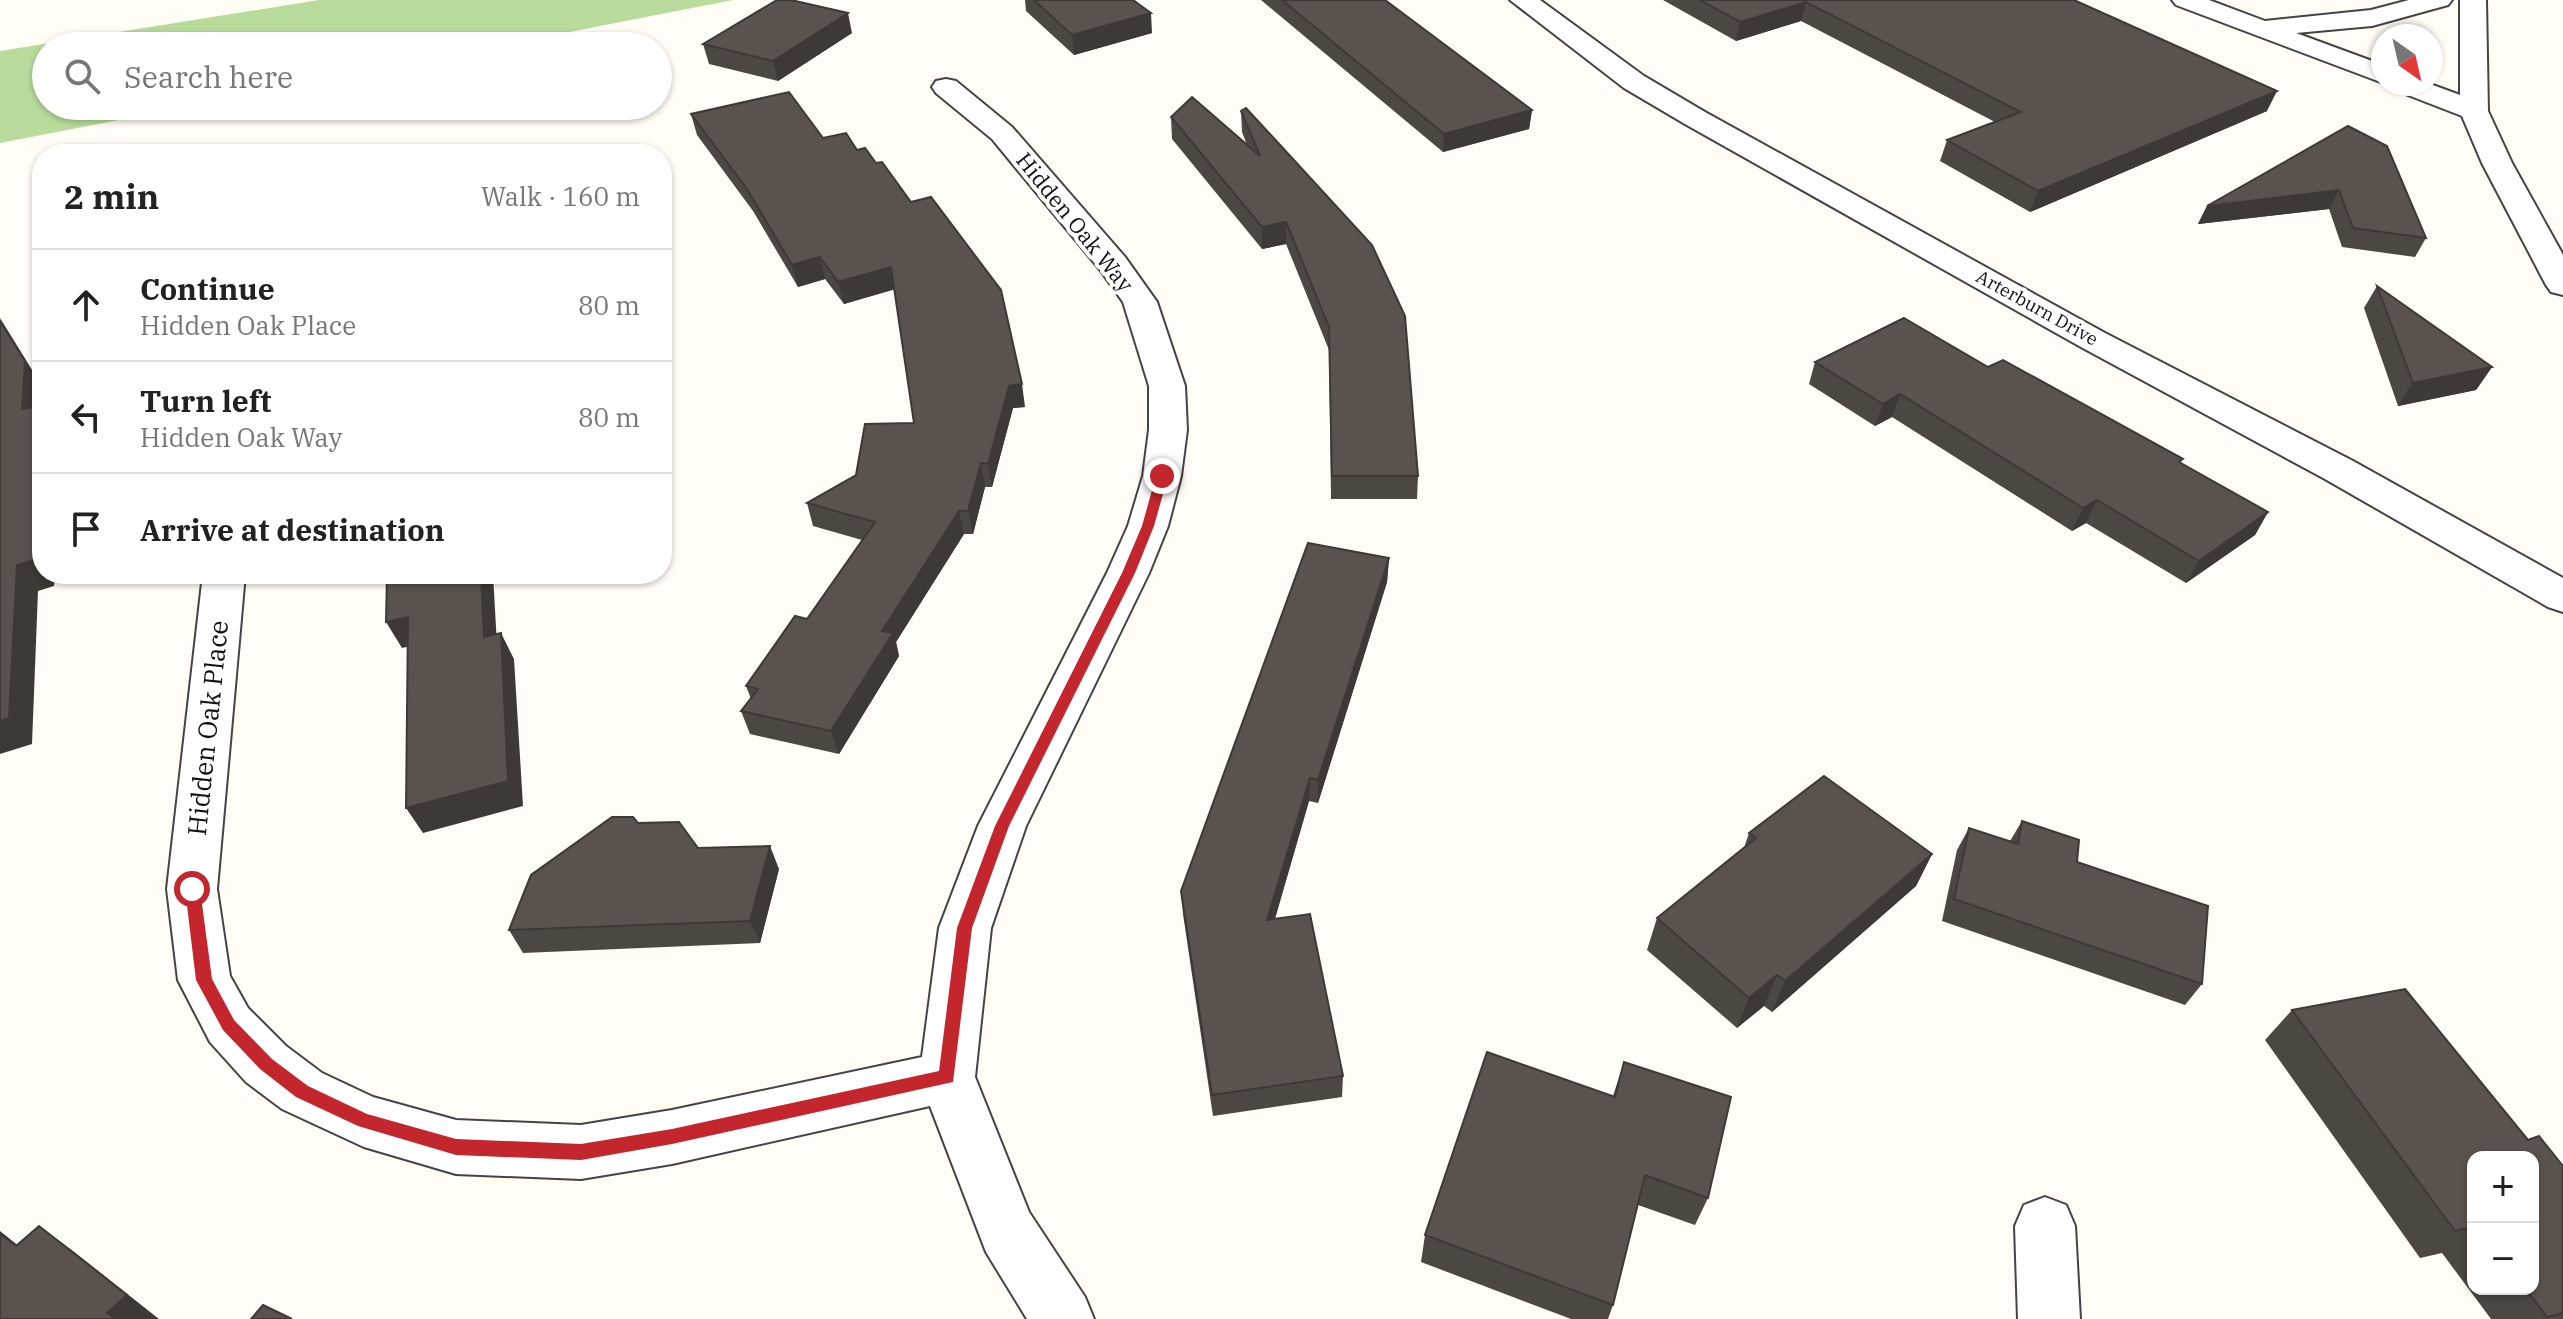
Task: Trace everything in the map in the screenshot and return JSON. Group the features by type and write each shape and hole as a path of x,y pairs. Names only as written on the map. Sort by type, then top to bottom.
{"street":[{"name":"Arterburn Drive","path":"1523,0 1634,82 1695,118 2093,340 2339,470 2563,597"},
{"path":"2185,0 2371,70"},
{"path":"2262,28 2372,18 2439,0"},
{"path":"2473,0 2474,111 2497,163 2563,285"},
{"name":"Hidden Oak Way","path":"946,87 1002,133 1113,264 1140,302 1167,386 1168,430 1162,476 1148,526 1128,573 1002,826 965,928 947,1077 1007,1231 1063,1319"},
{"path":"2436,96 2474,111"},
{"name":"Hidden Oak Place","path":"223,584 192,889 204,980 229,1025 266,1064 302,1091 364,1121 456,1147 581,1152 672,1137 947,1077"},
{"path":"2045,1226 2049,1319"}],"green space":[{"path":"319,0 733,0 570,32 119,32"},
{"path":"32,46 32,120 119,120 0,143 0,51"}],"building":[{"path":"777,0 791,0 848,13 773,61 703,44"},
{"path":"1034,0 1133,0 1151,13 1072,35"},
{"path":"1282,0 1385,0 1532,110 1444,134"},
{"path":"1700,0 2074,0 2277,91 2038,191 1947,140 2021,112 1806,2 1740,22"},
{"path":"789,92 823,138 846,133 857,150 865,148 876,163 882,162 911,202 931,197 1001,290 1022,384 1009,386 988,464 981,463 968,511 959,511 882,631 893,633 831,731 741,711 758,689 746,686 795,616 807,619 875,522 807,503 856,475 865,424 914,423 891,267 838,282 820,257 792,265 747,189 691,114"},
{"path":"1192,97 1260,156 1241,111 1246,108 1372,245 1405,316 1418,476 1332,476 1329,327 1286,222 1262,227 1171,117"},
{"path":"2348,126 2387,146 2426,238 2353,228 2339,190 2207,206"},
{"path":"2377,286 2492,367 2413,383"},
{"path":"1904,318 1988,367 2003,360 2183,459 2179,462 2268,512 2199,561 2097,500 2083,508 1900,394 1883,404 1815,362"},
{"path":"0,321 25,361 22,409 32,407 32,561 17,565 9,718 0,721"},
{"path":"1308,543 1389,558 1318,780 1310,778 1267,920 1310,914 1343,1076 1212,1095 1181,891"},
{"path":"387,584 481,584 484,637 501,633 508,781 406,808 408,617 386,622"},
{"path":"1824,776 1932,854 1785,981 1777,975 1749,998 1657,918 1756,838 1749,833"},
{"path":"612,817 633,817 638,823 679,822 698,848 770,846 750,921 509,930 531,875"},
{"path":"2022,821 2079,840 2077,862 2208,906 2202,984 1954,899 1969,828 2018,844"},
{"path":"2405,989 2528,1140 2539,1136 2563,1166 2563,1313 2547,1317 2530,1295 2539,1295 2539,1151 2467,1151 2467,1228 2455,1231 2292,1010"},
{"path":"1487,1052 1615,1097 1624,1062 1731,1097 1708,1198 1645,1175 1613,1305 1425,1235"},
{"path":"39,1226 127,1295 107,1313 115,1319 0,1319 0,1234 16,1246"},
{"path":"263,1305 292,1319 251,1319"}],"route":[{"path":"192,889 204,980 229,1025 266,1064 302,1091 364,1121 456,1147 581,1152 672,1137 947,1077 965,928 1002,826 1128,573 1148,526 1162,476"}]}
